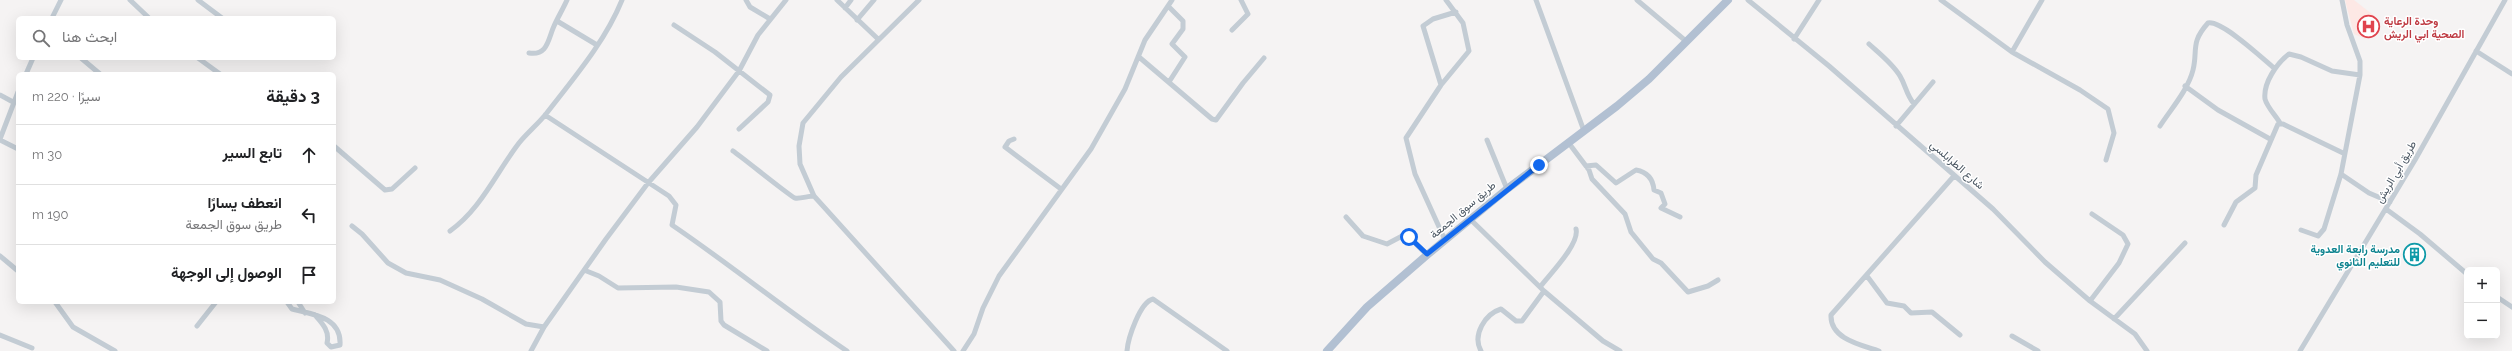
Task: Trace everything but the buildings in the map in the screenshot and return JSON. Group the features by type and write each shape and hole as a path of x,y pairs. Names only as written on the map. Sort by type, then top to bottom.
{"main road":[{"name":"طريق سوق الجمعة","path":"1327,351 1367,307 1427,254 1507,188 1617,106 1687,42 1728,0"}],"street":[{"path":"53,16 61,0"},
{"path":"130,0 147,16"},
{"path":"198,0 219,16"},
{"path":"529,53 538,53 548,45 567,0"},
{"path":"450,231 476,207 515,148 545,115 597,45 622,0"},
{"path":"746,0 750,7 770,20"},
{"path":"531,351 544,327 584,270 648,183 680,148 739,71 748,51 786,0"},
{"path":"836,0 878,39"},
{"path":"845,8 851,0"},
{"path":"857,20 874,0"},
{"path":"919,0 841,77 803,124 799,146 800,164 814,196 954,351"},
{"path":"963,351 974,334 983,308 999,276 1061,189 1092,149 1125,89 1145,40 1172,0"},
{"path":"1232,30 1248,14 1241,0"},
{"path":"1445,240 1415,174 1406,144 1409,133 1414,128 1441,85 1469,51 1463,23 1446,0"},
{"path":"1536,0 1584,131"},
{"path":"1637,0 1687,42"},
{"name":"شارع الطرابلسي","path":"1748,0 1829,66 1993,209 2045,262 2090,302 2135,334 2147,351"},
{"path":"1794,39 1819,0"},
{"path":"1941,0 2012,52 2080,90 2108,109 2114,133 2106,160"},
{"path":"2012,52 2042,0"},
{"path":"2301,230 2318,236 2322,234 2341,174 2343,153 2360,75 2360,61 2347,25 2342,0"},
{"name":"طريق أبي الريش","path":"2300,351 2386,209 2505,0"},
{"path":"1168,6 1183,20 1183,29 1172,44 1185,57 1169,82"},
{"path":"1441,85 1423,26 1433,19 1456,12"},
{"path":"557,21 597,45"},
{"path":"2160,126 2185,86 2193,70 2194,48 2197,41 2205,27 2212,22 2236,36 2275,69"},
{"path":"674,25 715,52 770,95 768,102 740,129"},
{"path":"1869,44 1896,69 1902,78 1906,94 1914,104"},
{"path":"2476,52 2512,74"},
{"path":"2343,153 2280,124 2265,99 2267,85 2275,69 2284,57 2292,54 2332,71 2360,75"},
{"path":"1139,57 1212,119 1216,120 1242,83 1264,58"},
{"path":"27,72 33,60"},
{"path":"83,60 98,72"},
{"path":"201,60 217,72"},
{"path":"1896,126 1933,82"},
{"path":"2185,86 2218,110 2270,139"},
{"path":"0,95 13,102"},
{"path":"16,96 0,139 16,148"},
{"path":"545,115 669,196 676,205 672,225 705,247 766,294 847,351"},
{"path":"2224,225 2236,202 2255,188 2256,175 2274,128 2280,124"},
{"path":"1014,139 1009,141 1005,147 1061,189"},
{"path":"1488,140 1507,188"},
{"path":"1568,142 1591,173 1592,180 1625,214 1631,232 1653,259 1661,263 1688,292 1708,286 1718,280"},
{"path":"336,148 385,190 392,189 415,168"},
{"path":"733,151 789,196 796,198 814,196"},
{"path":"1586,166 1596,165 1616,183 1636,170 1645,171 1653,182 1654,190 1661,193 1665,204 1661,208 1680,217"},
{"path":"2341,174 2369,193 2390,202"},
{"path":"1879,351 1849,340 1833,327 1831,320 1833,310 1867,276 1954,176"},
{"path":"2386,209 2420,234 2464,271"},
{"path":"2090,302 2119,262 2128,244 2123,235 2092,214"},
{"path":"1346,217 1363,236 1387,244 1404,235 1409,237 1427,254"},
{"path":"1470,219 1544,291 1603,340 1620,351"},
{"path":"352,226 359,230 388,263 406,273 440,280 494,305 526,324 544,327"},
{"path":"1540,287 1569,250 1575,239 1576,229"},
{"path":"2114,319 2185,243"},
{"path":"0,256 16,269"},
{"path":"584,270 599,276 618,288 665,286 708,292 720,302 721,321 724,325 767,351"},
{"path":"1867,276 1887,303 1904,306 1911,312 1932,312 1960,335"},
{"path":"1481,351 1478,345 1477,335 1490,316 1501,309 1516,321 1522,321 1544,291"},
{"path":"1127,351 1133,328 1139,315 1149,301 1153,299 1227,351"},
{"path":"2500,299 2512,307"},
{"path":"56,304 73,327 115,351"},
{"path":"197,326 214,304"},
{"path":"288,304 292,309 305,313 315,314 322,316 331,322 341,336 340,344 331,347 326,342 328,336 325,327 315,314"},
{"path":"292,309 293,304"},
{"path":"299,304 305,313"},
{"path":"0,335 32,348"},
{"path":"2012,336 2038,351"}],"shaded area":[{"path":"2345,0 2354,0 2377,18 2365,39 2354,34"}],"place":[{"name":"وحدة الرعاية الصحية ابي الريش","path":"2368,27"},
{"name":"مدرسة رابعة العدوية للتعليم الثانوي","path":"2415,255"}],"route":[{"path":"1409,237 1427,254 1507,188 1539,165"}]}
